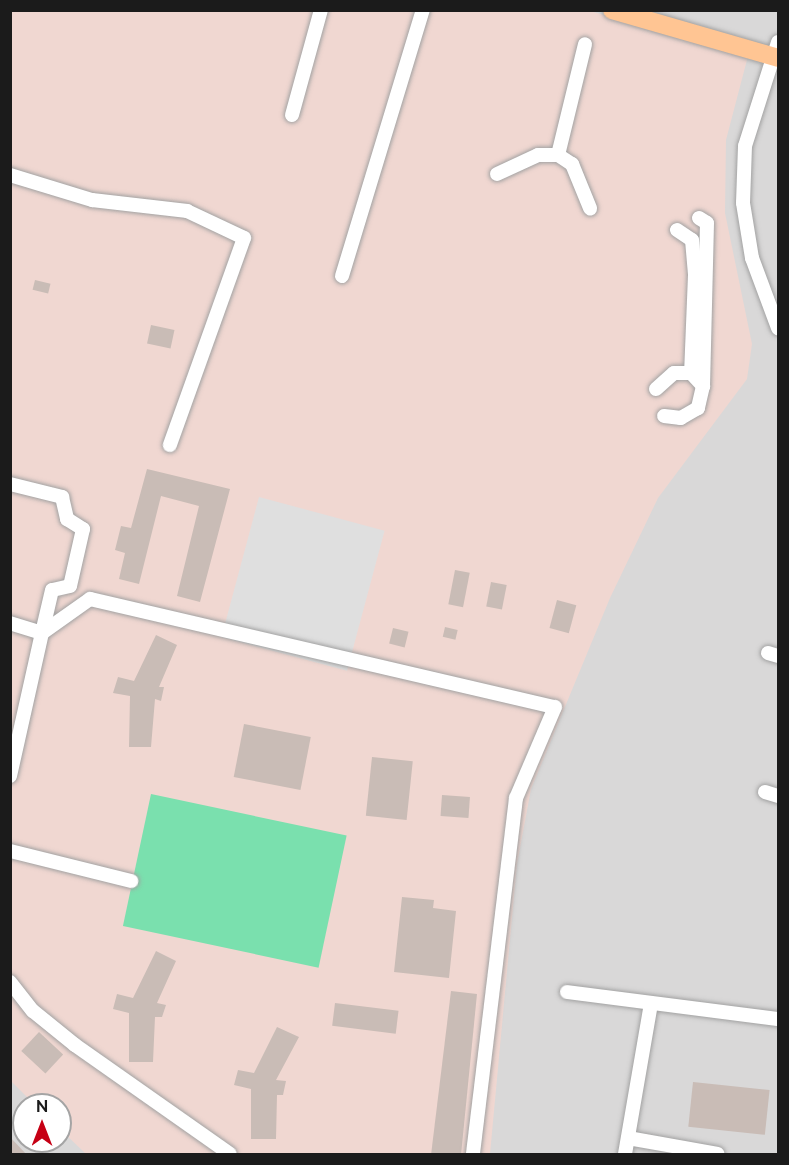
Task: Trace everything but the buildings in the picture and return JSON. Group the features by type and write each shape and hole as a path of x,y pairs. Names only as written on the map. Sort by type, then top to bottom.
{"main road":[{"path":"612,10 643,15 776,52"}],"street":[{"path":"292,115 321,10"},
{"path":"342,276 423,10"},
{"path":"558,155 585,44"},
{"path":"776,52 745,146 743,203 752,258 778,328"},
{"path":"497,174 538,155 558,155 572,164 590,208"},
{"path":"10,175 92,200 187,212 244,238 170,445"},
{"path":"664,416 681,418 698,408 703,386 707,223 699,218"},
{"path":"677,230 692,240 695,275 691,373 703,386"},
{"path":"656,389 674,373 691,373"},
{"path":"10,484 62,497 67,519 83,529 70,586 52,590 42,633 15,721 10,776"},
{"path":"42,633 76,605 111,600 555,707 516,798 473,1155"},
{"path":"10,623 42,633"},
{"path":"765,792 778,796"},
{"path":"10,851 131,881"},
{"path":"10,982 33,1011 67,1038 230,1155"},
{"path":"567,992 778,1019"},
{"path":"625,1155 651,1003"},
{"path":"628,1138 718,1155"}],"shaded area":[{"path":"10,11 778,11 778,1154 11,1154"},
{"path":"10,11 590,11 748,56 726,140 725,213 752,344 747,379 658,498 610,598 531,789 517,864 490,1154 86,1154 72,1141 72,1093 23,1093 11,1081"},
{"path":"259,497 385,531 347,671 221,637"}],"green space":[{"path":"151,794 347,836 319,968 123,926"}]}
